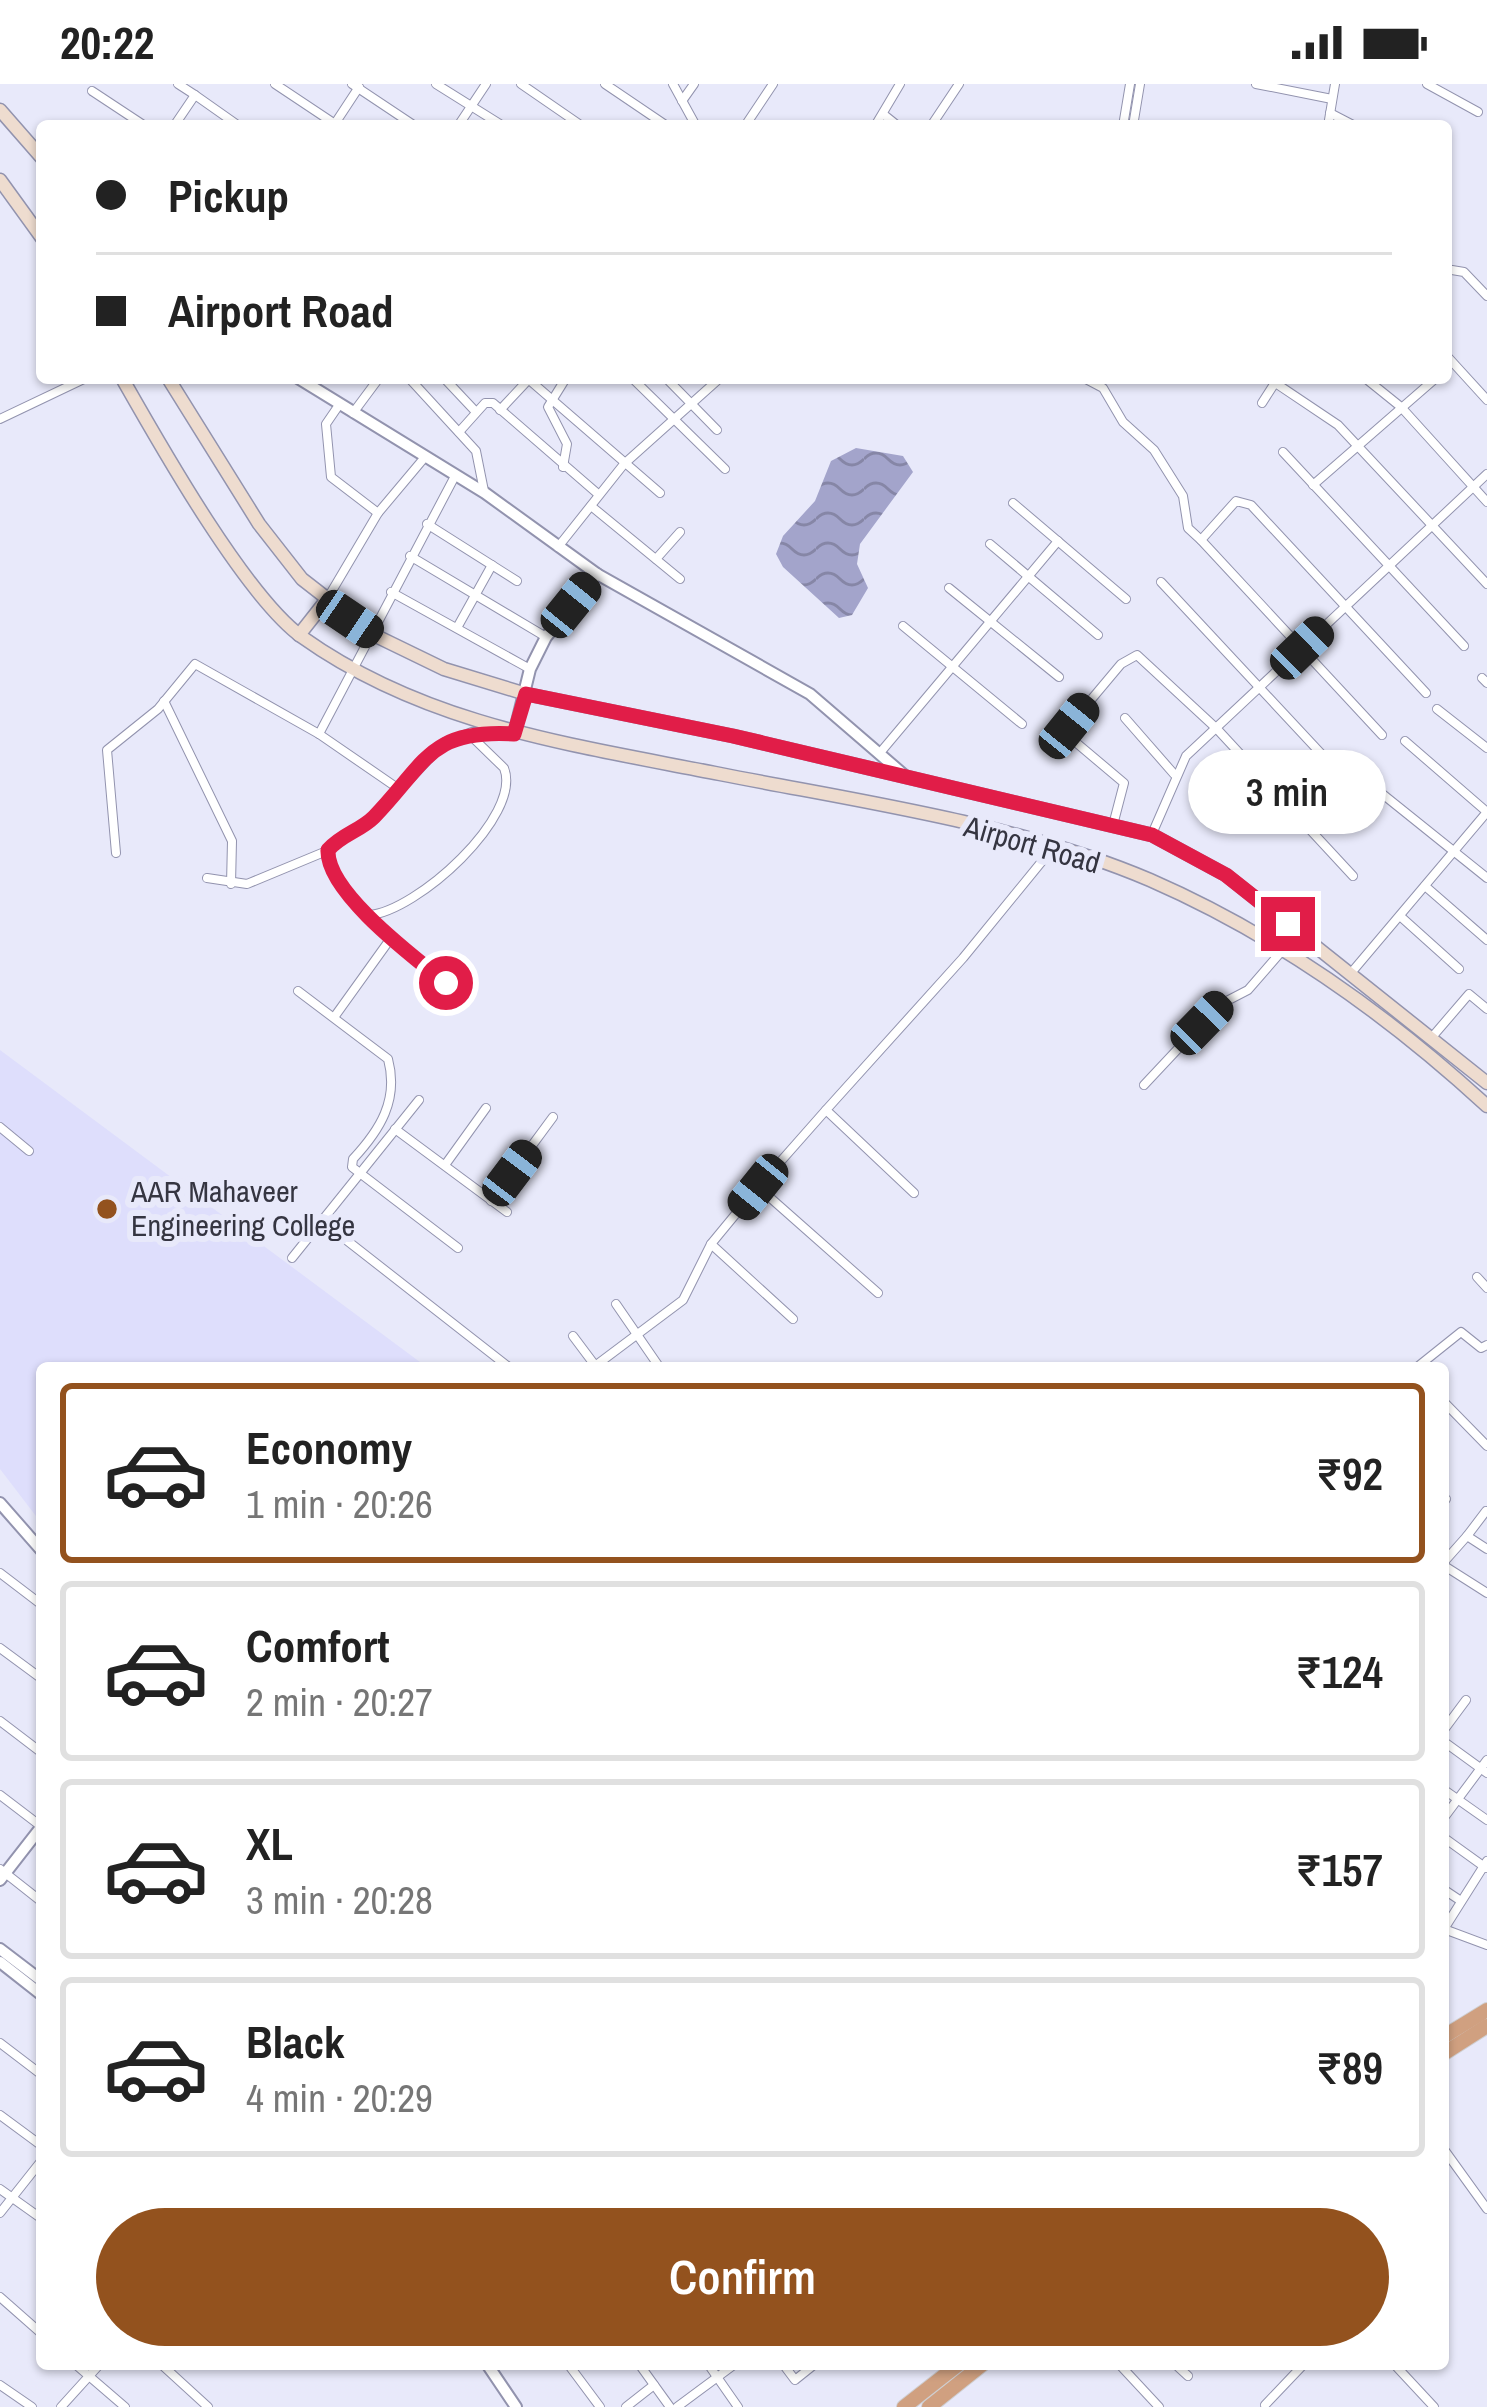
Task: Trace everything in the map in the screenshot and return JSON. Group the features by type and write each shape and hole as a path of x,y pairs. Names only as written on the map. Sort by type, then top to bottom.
{"highway":[{"path":"1449,2033 1487,2010"},
{"path":"1449,2050 1487,2026"},
{"path":"904,2407 951,2370"},
{"path":"929,2407 975,2370"}],"main road":[{"path":"0,110 36,151"},
{"path":"0,180 36,230"},
{"name":"Airport Road","path":"126,384 259,593 299,635 354,669 434,708 514,734 975,826 1145,878 1243,926 1334,982 1487,1106"},
{"name":"Airport Road","path":"172,384 259,524 325,602 374,635 444,669 526,694 904,775 1152,835 1226,875 1487,1083"},
{"path":"299,635 325,602"}],"street":[{"path":"178,84 230,120"},
{"path":"275,84 328,120"},
{"path":"436,84 493,120"},
{"path":"462,120 486,84"},
{"path":"521,84 564,120"},
{"path":"605,84 658,120"},
{"path":"673,84 693,120"},
{"path":"682,101 694,84"},
{"path":"749,120 773,84"},
{"path":"879,120 901,84"},
{"path":"935,120 959,84"},
{"path":"1124,120 1130,84"},
{"path":"1134,120 1140,84"},
{"path":"1256,84 1332,99"},
{"path":"1329,120 1335,84"},
{"path":"1427,84 1478,112"},
{"path":"338,120 357,85 407,120"},
{"path":"92,91 136,120"},
{"path":"178,120 195,95"},
{"path":"1330,113 1343,120"},
{"path":"883,114 890,120"},
{"path":"1452,270 1464,272 1487,296"},
{"path":"1452,366 1487,400"},
{"path":"0,419 73,384"},
{"name":"Airport Road","path":"307,384 484,493 597,574 810,694 904,775"},
{"path":"353,413 375,384"},
{"path":"415,384 481,458 484,493"},
{"path":"449,384 476,412"},
{"path":"500,410 523,384"},
{"path":"534,384 661,493"},
{"path":"561,384 550,398 548,412 567,444 563,467"},
{"path":"638,384 725,469"},
{"path":"672,384 717,430"},
{"path":"558,547 624,464 712,384"},
{"path":"1095,384 1103,388 1123,422 1154,450 1183,496 1188,528 1382,735"},
{"path":"1262,403 1272,384"},
{"path":"1280,384 1328,417 1487,584"},
{"path":"1373,384 1402,407 1487,502"},
{"path":"1313,484 1429,384"},
{"path":"459,432 488,402 598,494"},
{"path":"339,405 326,424 331,477 378,513"},
{"path":"1283,452 1464,646"},
{"path":"325,602 378,513 425,457"},
{"path":"1152,835 1174,774 1487,474"},
{"path":"319,734 455,476"},
{"path":"1201,540 1243,499 1426,693"},
{"path":"1013,503 1126,599"},
{"path":"591,506 680,579"},
{"path":"427,524 517,581"},
{"path":"656,559 680,532"},
{"path":"879,754 1058,541"},
{"path":"990,544 1098,635"},
{"path":"410,556 546,637"},
{"path":"458,626 492,565"},
{"path":"207,878 248,884 328,850 376,815 396,788 445,742 468,734 514,734 530,669 546,637 597,574"},
{"path":"1160,582 1355,790"},
{"path":"950,588 1059,677"},
{"path":"391,592 530,669"},
{"path":"903,626 1022,724"},
{"path":"1113,826 1124,783 1073,740 1069,726 1128,657 1144,657 1353,876"},
{"path":"116,853 107,750 164,701 185,671 200,664 319,734 396,788"},
{"path":"164,701 232,841 231,884"},
{"path":"1437,709 1487,748"},
{"path":"1125,718 1174,774"},
{"path":"369,915 413,898 449,871 471,848 505,793 509,781 504,768 468,734"},
{"path":"1351,973 1487,812 1405,741"},
{"path":"1365,780 1487,878"},
{"path":"603,1362 682,1300 711,1244 963,958 1052,849"},
{"path":"328,850 328,861 345,889 391,938 446,983"},
{"path":"1425,886 1487,940"},
{"path":"1400,916 1459,969"},
{"path":"335,1016 391,938"},
{"path":"1144,1085 1219,1005 1248,990 1281,952"},
{"path":"298,991 382,1052 391,1070 381,1128 351,1162 458,1248"},
{"path":"1433,1036 1469,994 1487,1009"},
{"path":"292,1258 419,1100"},
{"path":"445,1166 486,1108"},
{"path":"826,1110 914,1193"},
{"path":"491,1201 554,1118"},
{"path":"0,1127 29,1150"},
{"path":"395,1129 507,1212"},
{"path":"758,1187 878,1293"},
{"path":"322,1221 502,1362"},
{"path":"711,1244 794,1319"},
{"path":"1477,1277 1487,1288"},
{"path":"616,1304 656,1362"},
{"path":"1424,1362 1461,1332 1481,1348 1487,1345"},
{"path":"573,1336 592,1362"},
{"path":"1449,1407 1487,1446"},
{"path":"0,1503 36,1544"},
{"path":"1449,1557 1486,1511"},
{"path":"1466,1536 1487,1549"},
{"path":"1449,1568 1487,1593"},
{"path":"0,1573 36,1600"},
{"path":"0,1648 36,1675"},
{"path":"1449,1723 1466,1700"},
{"path":"0,1721 36,1748"},
{"path":"1449,1745 1485,1767 1449,1811"},
{"path":"1449,1793 1487,1820"},
{"path":"0,1795 36,1822"},
{"path":"36,1833 2,1874 36,1897"},
{"path":"1449,1841 1486,1866 1449,1921"},
{"path":"1449,1893 1461,1901"},
{"path":"1449,1931 1487,1946"},
{"path":"0,1949 36,1976"},
{"path":"0,1962 36,1989"},
{"path":"0,2043 36,2070"},
{"path":"0,2115 36,2142"},
{"path":"1449,2156 1487,2209"},
{"path":"0,2213 36,2168"},
{"path":"0,2189 36,2215"},
{"path":"0,2297 36,2329"},
{"path":"81,2370 125,2407"},
{"path":"62,2407 95,2370"},
{"path":"168,2370 208,2407"},
{"path":"491,2370 516,2407"},
{"path":"572,2370 600,2407"},
{"path":"643,2370 674,2407 727,2370"},
{"path":"713,2370 738,2407"},
{"path":"1124,2370 1152,2405"},
{"path":"1182,2370 1188,2376"},
{"path":"1265,2405 1298,2370"},
{"path":"1400,2370 1434,2407"},
{"path":"0,2385 32,2407"},
{"path":"626,2407 654,2385"}],"shaded area":[{"name":"AAR Mahaveer Engineering College","path":"0,1050 420,1362 36,1362 36,1516 0,1469"}],"water":[{"path":"856,448 903,456 913,472 860,544 857,564 868,588 852,615 839,618 783,567 776,554 783,536 815,501 831,461"}],"place":[{"name":"AAR Mahaveer Engineering College","path":"107,1209"}],"route":[{"path":"446,983 391,938 345,889 328,861 328,850 376,815 396,788 452,737 472,732 514,734 526,694 733,736 1152,835 1185,848 1288,924"}]}
